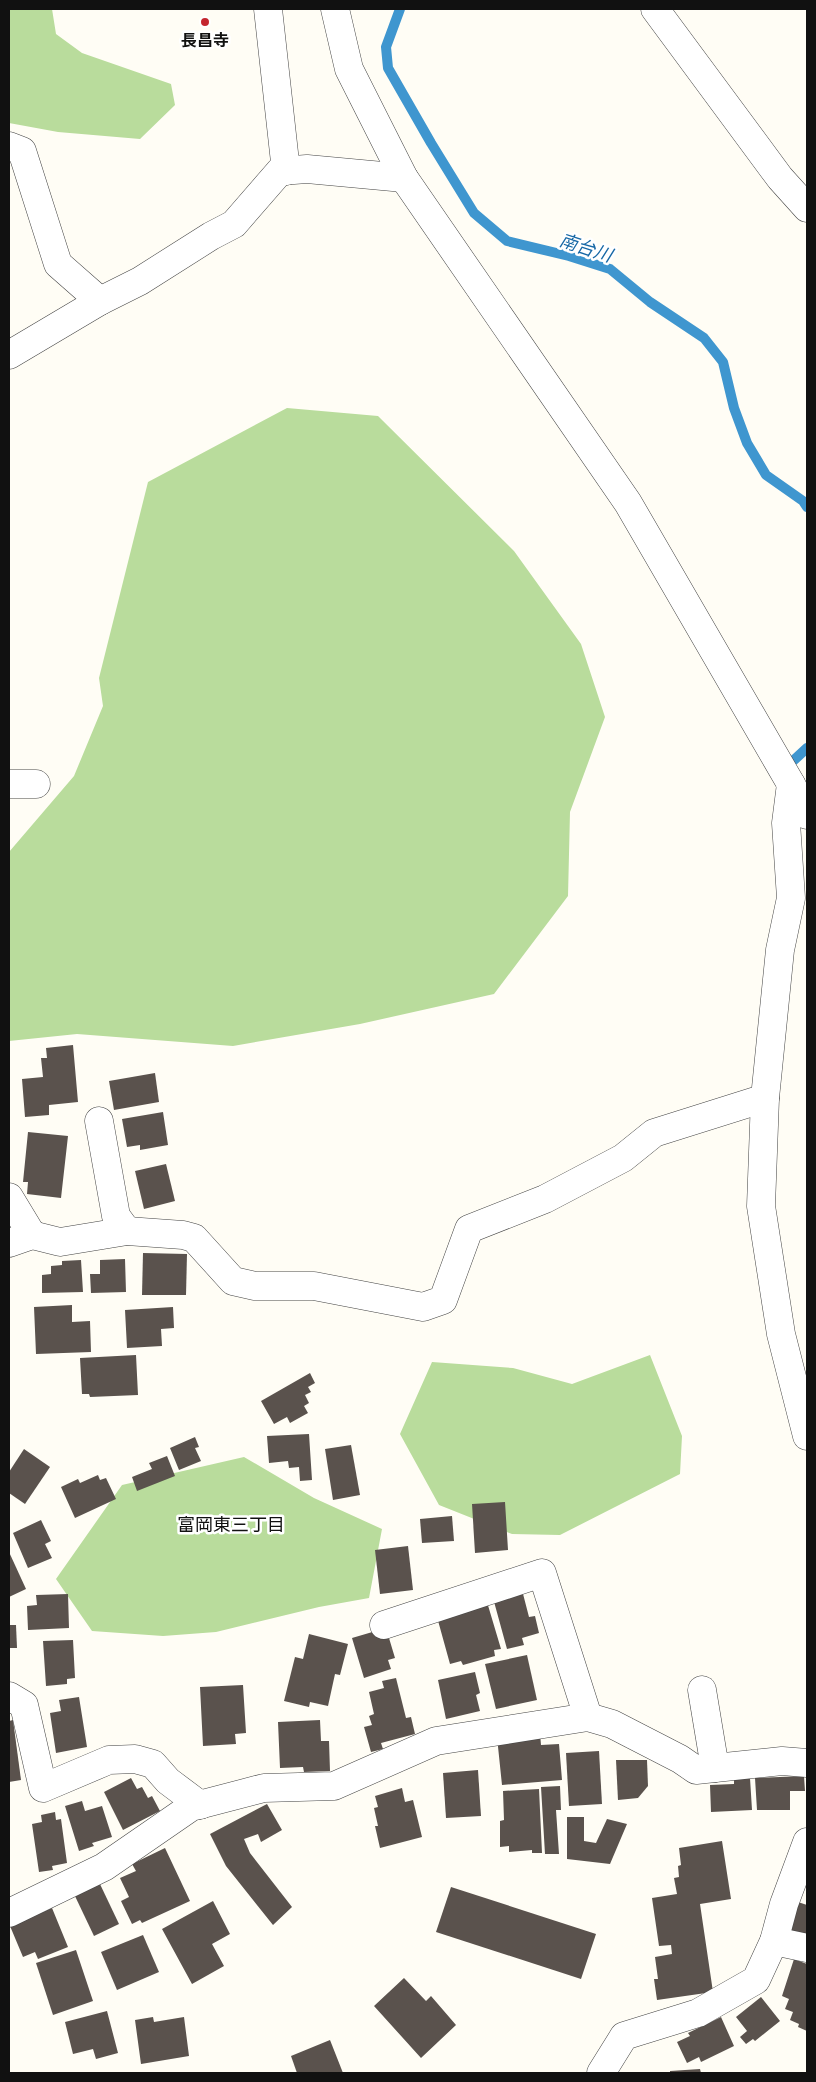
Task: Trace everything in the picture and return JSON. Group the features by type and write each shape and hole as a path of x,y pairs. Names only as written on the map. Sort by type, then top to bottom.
{"street":[{"path":"268,9 286,171"},
{"path":"335,9 349,69 404,178 628,503 791,784 807,815"},
{"path":"655,9 780,178 807,208"},
{"path":"9,146 22,151 58,264 100,301"},
{"path":"9,355 100,301 140,281 211,236 234,224 280,171 307,169 404,178"},
{"path":"9,784 36,784"},
{"path":"791,784 786,823 791,898 780,950 766,1098 761,1206 781,1334 807,1436"},
{"path":"9,1197 20,1239 60,1242 127,1231 183,1235 194,1238 233,1281 255,1286 314,1286 422,1307 443,1300 469,1228 545,1199 623,1158 654,1133 766,1098"},
{"path":"99,1121 116,1216 127,1231"},
{"path":"384,1624 542,1573 588,1717"},
{"path":"702,1690 715,1768"},
{"path":"9,1696 24,1705 43,1788 109,1760 135,1759 153,1764 168,1780 200,1805"},
{"path":"9,1913 104,1867 191,1807 264,1788 334,1786 436,1741 588,1717 612,1724 680,1759 696,1770 782,1761 807,1763"},
{"path":"601,2073 624,2036 698,2013 756,1980 774,1941 784,1904 807,1842"},
{"path":"774,1941 807,1948"}],"green space":[{"path":"9,9 52,9 56,34 82,53 171,84 175,105 140,139 58,132 9,123"},
{"path":"287,408 378,416 514,551 581,644 605,717 570,812 568,896 494,994 360,1024 233,1046 77,1034 9,1041 9,852 74,776 103,706 99,678 148,482"},
{"path":"650,1355 682,1436 680,1474 560,1535 512,1534 439,1505 400,1434 432,1362 513,1368 572,1384"},
{"path":"244,1457 314,1498 382,1529 369,1598 319,1607 216,1632 163,1636 92,1631 56,1579 122,1485"}],"building":[{"path":"73,1045 78,1102 49,1105 49,1115 25,1117 22,1079 43,1077 41,1058 47,1058 46,1048"},
{"path":"155,1073 159,1102 114,1110 109,1081"},
{"path":"163,1112 168,1145 140,1150 140,1145 127,1147 122,1119"},
{"path":"28,1132 68,1136 61,1198 27,1194 28,1182 23,1182"},
{"path":"166,1164 175,1201 144,1209 135,1171"},
{"path":"143,1253 187,1254 186,1295 142,1295"},
{"path":"125,1259 126,1292 91,1293 90,1274 100,1274 100,1260"},
{"path":"81,1260 83,1292 42,1293 42,1275 51,1274 51,1266 62,1265 62,1261"},
{"path":"72,1305 72,1322 90,1321 91,1352 36,1354 34,1307"},
{"path":"173,1307 174,1328 161,1329 162,1346 127,1348 125,1310"},
{"path":"136,1355 138,1395 90,1397 89,1394 82,1394 80,1358"},
{"path":"310,1373 315,1383 308,1387 311,1392 305,1395 309,1403 304,1406 308,1413 290,1423 287,1417 274,1424 261,1401"},
{"path":"309,1434 312,1480 300,1481 299,1467 289,1468 288,1461 269,1463 267,1436"},
{"path":"195,1437 199,1447 195,1448 201,1461 179,1470 170,1448"},
{"path":"351,1445 360,1495 333,1500 325,1449"},
{"path":"24,1449 50,1467 25,1504 9,1493 9,1472"},
{"path":"167,1456 175,1476 137,1491 132,1477 152,1469 149,1463"},
{"path":"98,1475 100,1480 106,1478 116,1499 75,1518 61,1487 78,1479 80,1483"},
{"path":"505,1502 508,1550 475,1553 472,1504"},
{"path":"452,1516 454,1541 422,1543 420,1519"},
{"path":"41,1520 51,1541 45,1544 52,1558 28,1568 13,1533"},
{"path":"408,1546 413,1590 380,1594 375,1550"},
{"path":"9,1552 26,1589 9,1597"},
{"path":"522,1590 529,1617 535,1616 539,1633 522,1638 524,1645 507,1649 493,1598"},
{"path":"68,1594 69,1628 28,1630 27,1606 37,1605 36,1595"},
{"path":"487,1602 501,1649 494,1650 495,1656 463,1665 461,1661 450,1664 437,1617"},
{"path":"9,1625 16,1625 17,1648 9,1648"},
{"path":"386,1628 395,1658 388,1660 391,1669 364,1678 352,1638"},
{"path":"309,1634 348,1644 340,1675 335,1674 328,1706 310,1702 309,1707 284,1701 295,1657 303,1659"},
{"path":"73,1640 75,1678 67,1679 67,1684 46,1686 43,1641"},
{"path":"527,1655 537,1700 496,1709 485,1664"},
{"path":"475,1672 480,1693 476,1695 480,1711 446,1719 438,1680"},
{"path":"396,1678 406,1718 411,1717 415,1734 381,1743 383,1749 371,1752 364,1727 372,1725 369,1716 374,1714 369,1692 384,1688 382,1681"},
{"path":"243,1685 246,1733 235,1734 236,1744 203,1746 200,1687"},
{"path":"79,1697 87,1747 56,1753 50,1713 61,1711 59,1700"},
{"path":"13,1720 21,1780 9,1782 9,1721"},
{"path":"320,1720 321,1741 329,1741 330,1771 304,1772 303,1767 280,1768 278,1722"},
{"path":"540,1733 541,1745 559,1744 562,1780 502,1785 497,1737"},
{"path":"599,1751 602,1804 569,1806 566,1753"},
{"path":"616,1760 647,1760 648,1786 638,1798 618,1800"},
{"path":"478,1770 481,1816 446,1818 443,1773"},
{"path":"804,1776 805,1791 790,1791 790,1810 757,1810 755,1778"},
{"path":"131,1778 137,1789 142,1787 148,1798 152,1796 160,1811 123,1830 104,1792"},
{"path":"750,1778 752,1810 711,1812 710,1785 734,1784 734,1779"},
{"path":"560,1786 561,1810 556,1810 559,1854 545,1854 541,1787"},
{"path":"402,1788 405,1802 413,1800 422,1837 380,1848 375,1826 378,1826 374,1808 378,1807 375,1796"},
{"path":"539,1789 542,1853 532,1853 532,1850 509,1852 509,1846 500,1847 500,1821 504,1820 503,1791"},
{"path":"82,1801 85,1811 102,1806 112,1837 92,1843 94,1846 79,1851 65,1806"},
{"path":"267,1804 282,1830 261,1842 258,1834 244,1839 250,1853 292,1907 273,1925 226,1866 210,1834"},
{"path":"55,1812 56,1820 61,1819 67,1863 52,1866 53,1870 39,1872 32,1824 42,1822 41,1815"},
{"path":"567,1817 584,1817 584,1841 596,1843 607,1819 627,1824 610,1864 567,1859"},
{"path":"722,1841 731,1899 700,1904 713,1992 657,2000 654,1979 658,1979 655,1957 672,1954 671,1945 659,1946 652,1898 677,1894 674,1878 679,1877 678,1866 681,1865 679,1848"},
{"path":"165,1848 190,1901 142,1923 140,1920 132,1924 121,1901 129,1897 120,1878 136,1871 132,1864"},
{"path":"99,1882 119,1924 94,1936 74,1894"},
{"path":"451,1887 596,1934 581,1979 436,1932"},
{"path":"213,1901 230,1934 212,1944 224,1966 192,1984 162,1929"},
{"path":"798,1902 807,1905 807,1940 787,1932"},
{"path":"52,1908 68,1947 38,1959 35,1952 23,1957 10,1926"},
{"path":"143,1935 159,1972 117,1990 101,1952"},
{"path":"76,1950 93,2001 53,2015 36,1963"},
{"path":"794,1959 807,1964 807,2031 798,2027 799,2024 790,2020 793,2012 785,2009 789,1999 782,1996"},
{"path":"404,1978 426,2001 431,1996 456,2025 421,2058 374,2006"},
{"path":"761,1997 780,2021 755,2041 753,2039 746,2044 740,2037 747,2031 736,2017"},
{"path":"107,2011 118,2053 96,2059 93,2049 73,2054 65,2022"},
{"path":"153,2017 154,2022 184,2017 189,2056 141,2064 135,2020"},
{"path":"721,2017 734,2046 701,2062 699,2057 687,2063 677,2042 690,2036 688,2033"},
{"path":"330,2040 343,2073 297,2073 291,2056"},
{"path":"700,2069 701,2073 670,2073 670,2071"}],"waterway":[{"name":"南台川","path":"400,9 386,47 388,68 474,213 507,241 569,256 610,269 650,302 704,338 723,362 734,408 747,443 766,475 803,501 807,507"},
{"name":"南台川","path":"794,760 807,748"}],"place":[{"name":"長昌寺","path":"205,22"}],"district":[{"name":"富岡東三丁目","path":"231,1524"}]}
